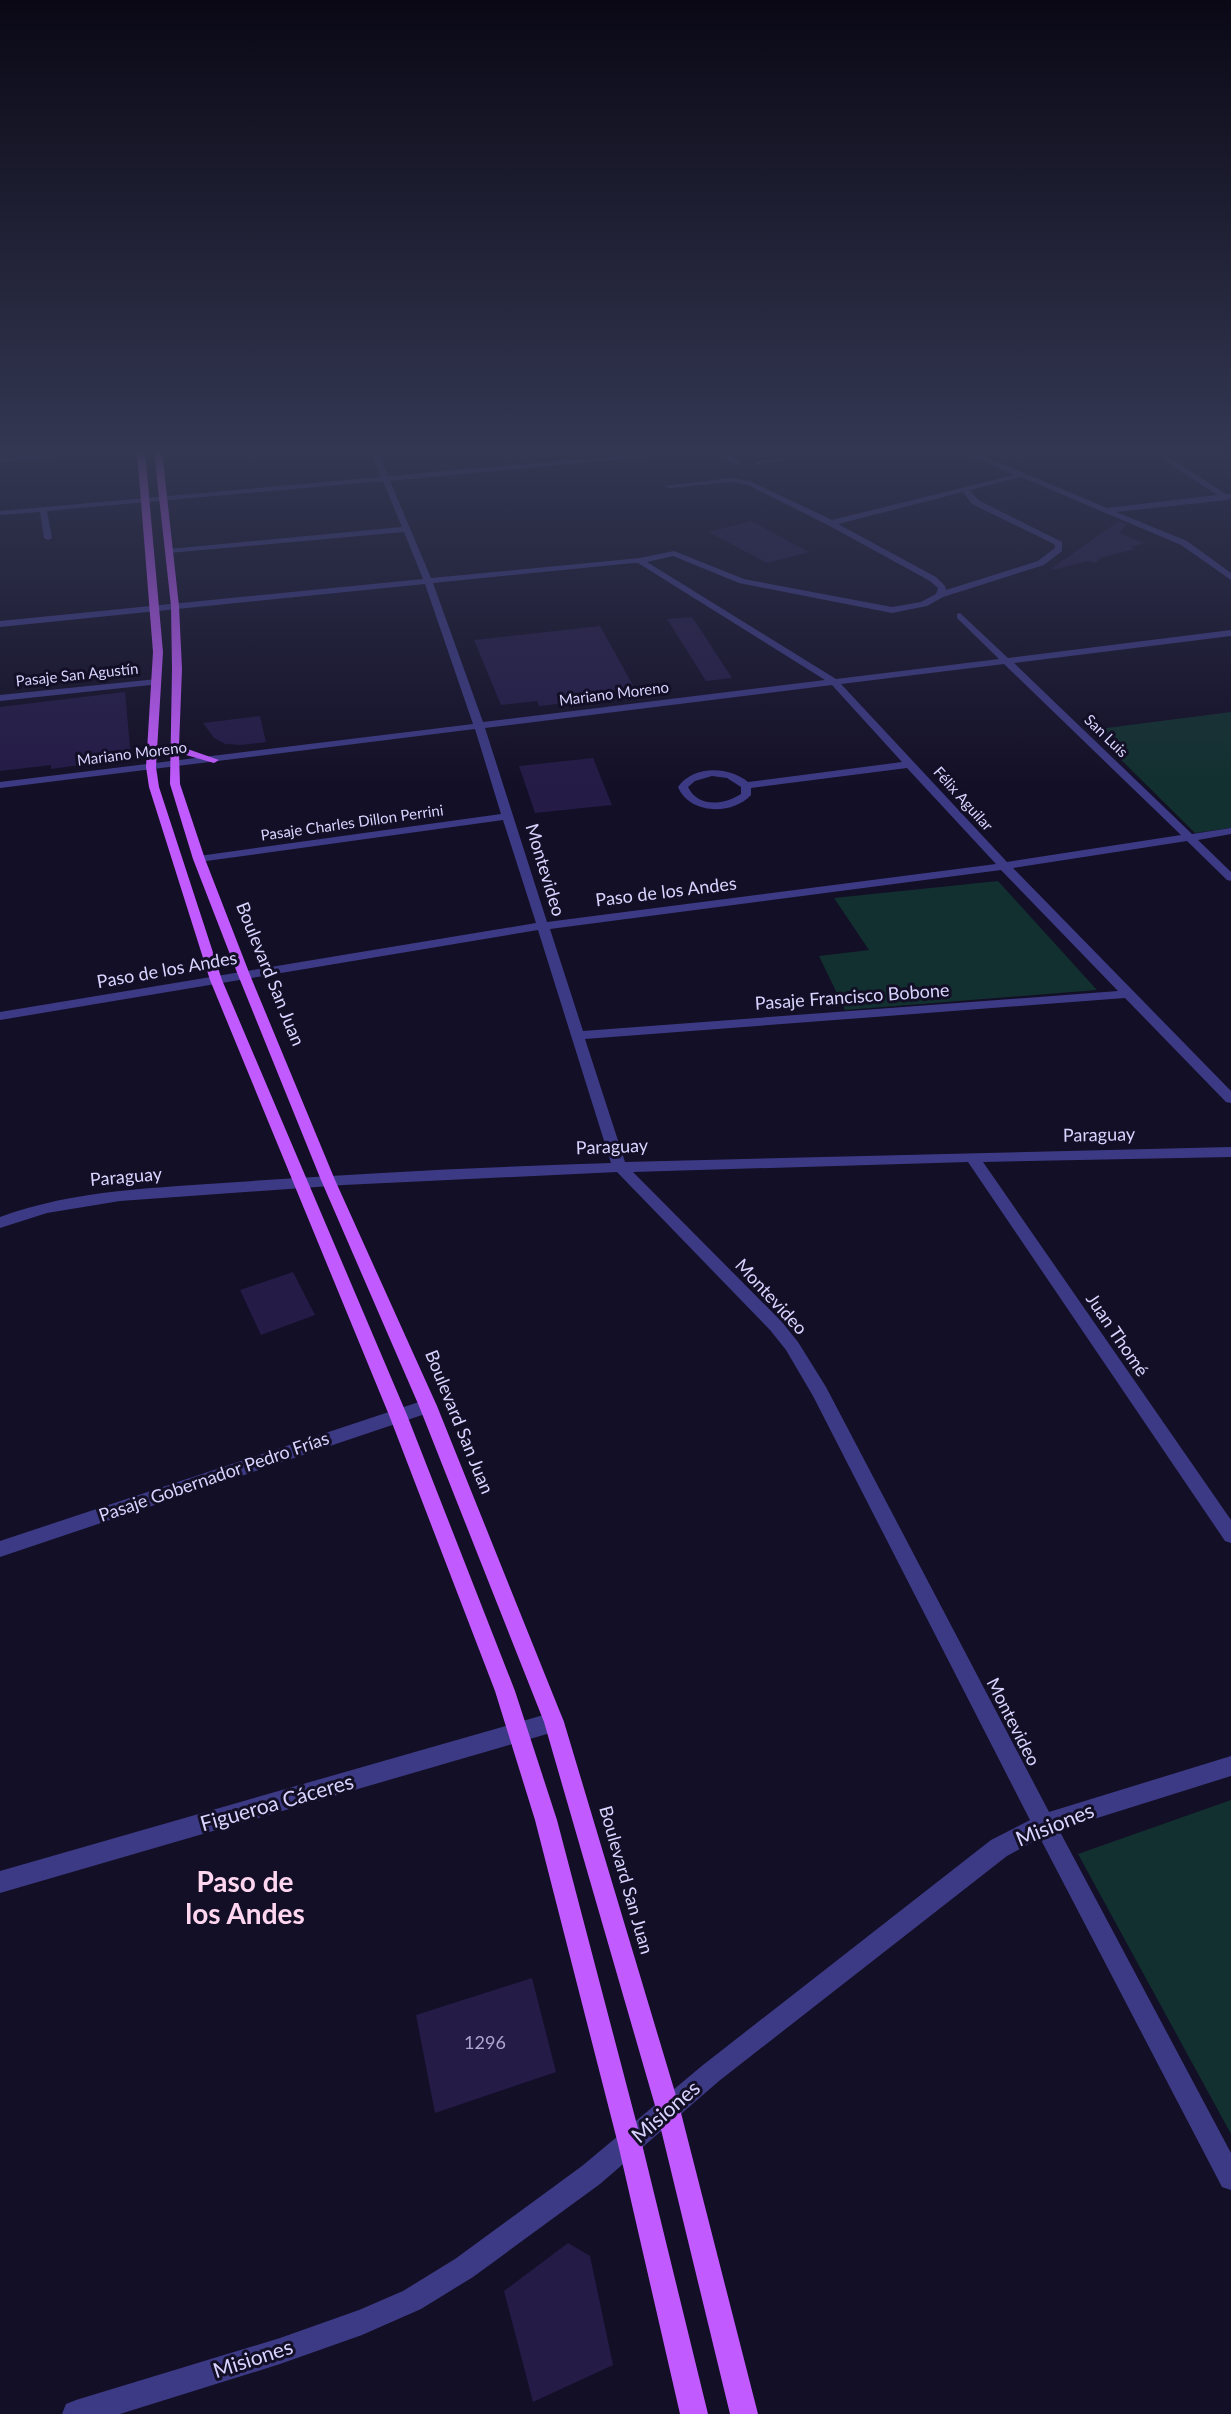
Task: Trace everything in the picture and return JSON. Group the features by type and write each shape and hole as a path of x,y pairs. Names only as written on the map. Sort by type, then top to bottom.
{"main road":[{"path":"151,564 155,608 157,682 151,767 154,787 216,980 398,1415 505,1690 546,1820 630,2144 694,2414"},
{"name":"Boulevard San Juan","path":"170,564 175,606 177,669 175,784 200,859 244,975 328,1180 428,1406 554,1722 668,2109 744,2414"},
{"path":"174,748 214,760"}],"street":[{"name":"Montevideo","path":"421,564 509,816 619,1166 776,1326 792,1346 820,1392 1231,2178"},
{"path":"0,624 596,564"},
{"name":"Félix Aguilar","path":"644,564 834,682 1004,866 1231,1099"},
{"path":"698,564 730,578 880,609 905,609 924,604 940,595 1039,564"},
{"path":"905,564 933,579 942,588 940,595"},
{"path":"1213,564 1231,577"},
{"name":"San Luis","path":"960,616 1231,878"},
{"name":"Mariano Moreno","path":"0,785 1231,633"},
{"name":"Pasaje San Agustín","path":"0,698 157,682"},
{"path":"746,786 747,790 741,800 714,805 704,804 688,797 683,787 692,777 712,773 733,776 746,786 912,764"},
{"name":"Pasaje Charles Dillon Perrini","path":"200,859 509,816"},
{"name":"Paso de los Andes","path":"0,1017 542,926 1004,866 1231,831"},
{"name":"Pasaje Francisco Bobone","path":"579,1035 1129,994"},
{"name":"Paraguay","path":"0,1223 30,1211 60,1203 328,1180 619,1166 1231,1152"},
{"name":"Juan Thomé","path":"972,1157 1231,1535"},
{"name":"Pasaje Gobernador Pedro Frías","path":"0,1549 428,1406"},
{"name":"Figueroa Cáceres","path":"0,1882 554,1722"},
{"name":"Misiones","path":"76,2414 280,2350 362,2322 412,2300 464,2268 630,2144 668,2109 999,1848 1044,1824 1231,1766"}],"green space":[{"path":"1231,712 1231,828 1195,833 1091,730"},
{"path":"998,881 1097,990 845,1010 819,956 869,950 834,898"},
{"path":"1231,1800 1231,2134 1078,1854"}],"building":[{"path":"1058,564 1078,564 1053,570 1052,568"},
{"path":"692,617 732,678 706,681 667,619"},
{"path":"600,626 635,689 608,691 612,698 539,706 537,701 501,705 474,640"},
{"path":"125,692 131,758 51,769 51,765 0,771 0,707"},
{"path":"260,716 266,742 225,744 214,738 203,723"},
{"path":"593,758 612,805 535,813 519,766"},
{"path":"293,1272 315,1315 261,1335 240,1290"},
{"path":"532,1978 556,2072 435,2113 416,2015"},
{"path":"568,2243 590,2256 613,2365 533,2402 504,2291"}],"district":[{"name":"Paso de los Andes","path":"245,1898"}]}
